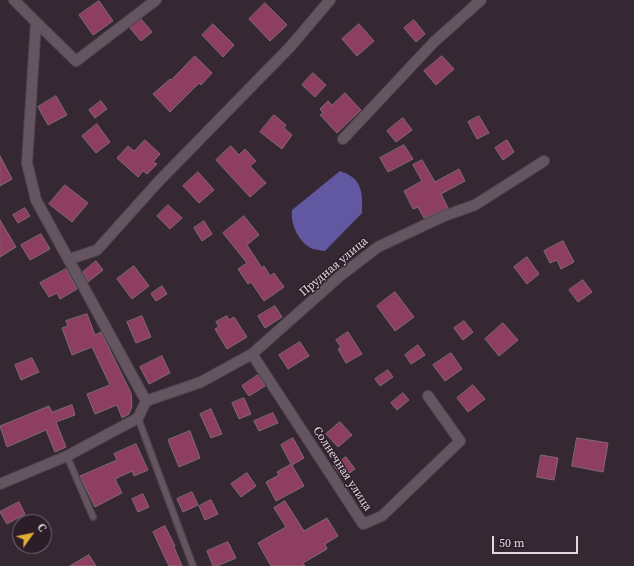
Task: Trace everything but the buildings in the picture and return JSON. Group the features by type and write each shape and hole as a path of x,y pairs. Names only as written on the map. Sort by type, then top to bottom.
{"street":[{"path":"14,0 76,61 156,0"},
{"path":"70,259 96,250 159,181 290,47 330,0"},
{"path":"343,139 434,42 481,0"},
{"path":"0,484 67,456 138,418 146,400 70,259 36,200 28,163 36,22"},
{"name":"Прудная улица","path":"146,400 201,382 252,354 340,276 378,247 444,216 474,205 544,161"},
{"name":"Солнечная улица","path":"252,354 363,524 382,516 460,441 428,396"}],"lane":[{"path":"138,418 193,566"},
{"path":"67,456 92,517"}],"shaded area":[{"path":"340,171 353,178 360,187 362,213 325,251 312,249 298,236 292,220 292,210"}]}
